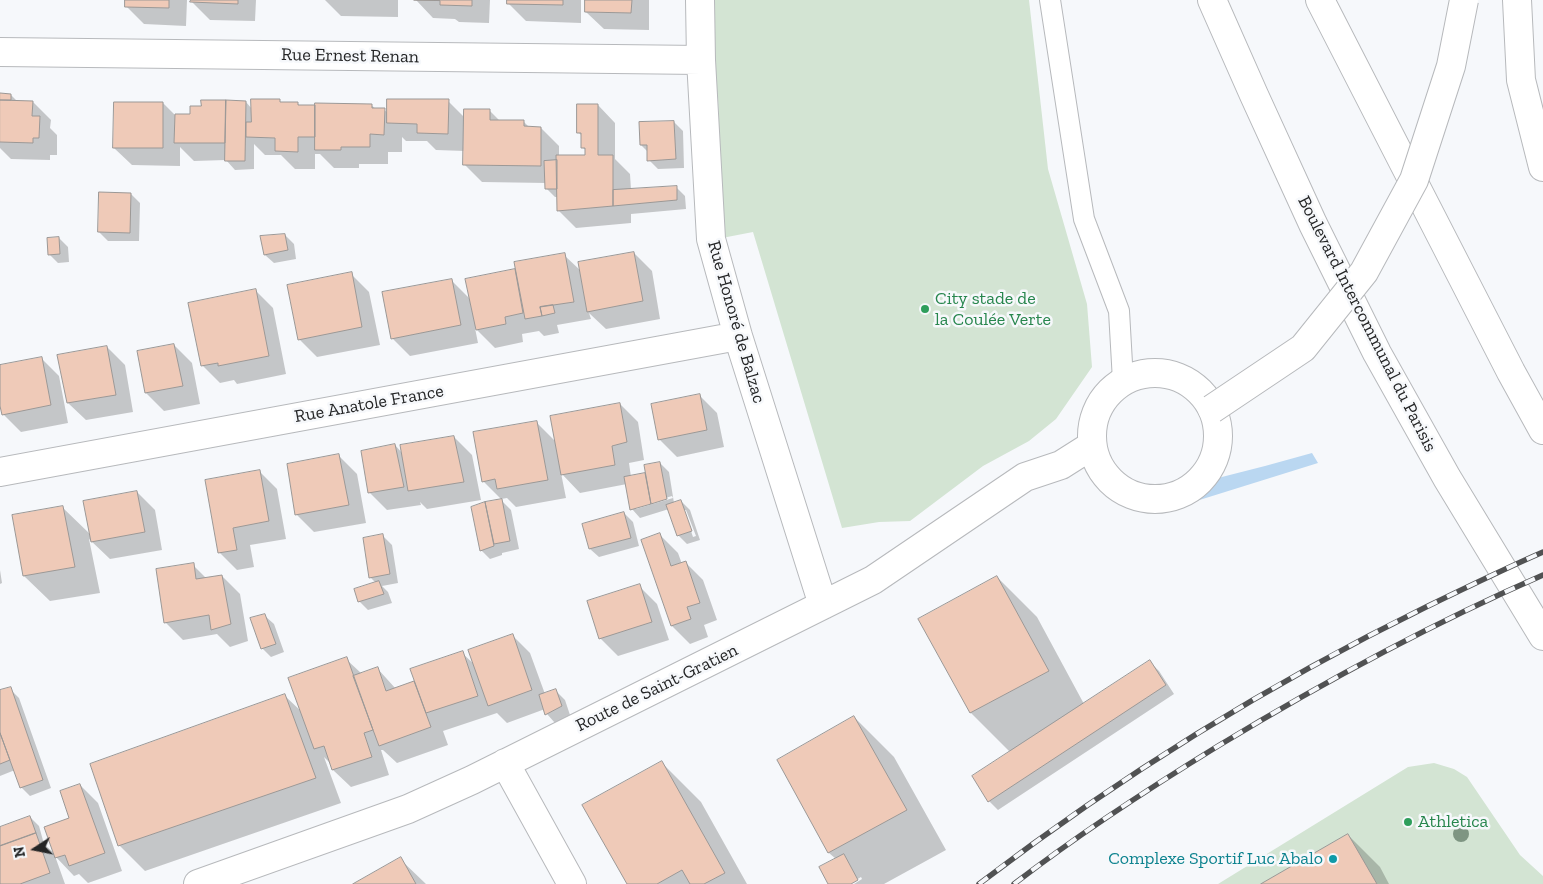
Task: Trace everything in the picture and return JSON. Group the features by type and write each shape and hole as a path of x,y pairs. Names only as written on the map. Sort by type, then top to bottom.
{"main road":[{"name":"Rue Honoré de Balzac","path":"700,0 701,60 711,239 738,336 823,605"},
{"name":"Boulevard Intercommunal du Parisis","path":"1212,0 1313,224 1377,353 1447,478 1543,636"},
{"path":"1320,0 1506,363 1543,430"},
{"path":"1212,409 1303,348 1364,272 1414,180 1451,66 1464,0"},
{"path":"1517,0 1522,80 1543,167"},
{"name":"Rue Ernest Renan","path":"0,52 701,60"},
{"name":"Rue Anatole France","path":"0,472 738,336"},
{"path":"1164,373 1183,379 1194,387 1212,409 1218,429 1216,452 1208,472 1193,488 1174,498 1152,500 1131,496 1112,484 1099,467 1091,446 1091,427 1097,408 1108,393 1123,381 1143,374 1164,373"},
{"name":"Route de Saint-Gratien","path":"198,884 408,809 505,763 873,580 1025,477 1061,465 1091,446"},
{"path":"505,763 572,884"}],"lane":[{"path":"1050,0 1084,219 1119,311 1123,381"}],"green space":[{"path":"714,0 1029,0 1048,169 1087,304 1092,367 1056,419 1029,441 983,466 910,521 879,522 842,528 753,232 722,238 718,96 705,60 711,32"},
{"name":"Athletica","path":"1434,763 1454,769 1467,777 1520,855 1543,876 1543,884 1218,884 1408,767"}],"water":[{"path":"1312,453 1318,463 1177,507 1148,509 1132,500 1186,496 1214,479"}],"building":[{"path":"125,0 169,0 169,8 125,7"},
{"path":"191,0 238,0 238,4 190,2"},
{"path":"414,0 472,0 472,6 440,5 440,1"},
{"path":"507,0 563,0 563,5 507,4"},
{"path":"585,0 632,0 631,13 585,12"},
{"path":"0,93 11,94 11,100 0,100"},
{"path":"251,99 280,99 280,102 298,102 298,105 315,105 315,137 298,137 298,152 275,151 275,138 246,137 246,122 251,122"},
{"path":"387,99 449,99 448,134 417,133 417,124 387,123"},
{"path":"0,100 33,101 32,116 40,116 39,138 33,138 33,143 0,142"},
{"path":"201,100 226,100 225,143 174,143 175,114 190,114 190,106 201,106"},
{"path":"226,100 246,101 245,161 225,161"},
{"path":"114,102 163,102 163,148 113,148"},
{"path":"315,103 372,104 372,108 385,108 384,135 370,134 370,147 341,147 341,150 315,150"},
{"path":"577,104 598,104 598,155 613,155 613,206 557,211 556,155 585,155 585,148 581,148 581,133 577,133"},
{"path":"464,109 490,109 490,120 524,120 524,126 541,127 541,166 463,165"},
{"path":"674,121 676,159 647,161 647,145 640,145 639,122"},
{"path":"557,160 557,189 545,189 544,161"},
{"path":"677,186 677,200 613,206 613,190"},
{"path":"99,192 131,193 130,233 98,232"},
{"path":"285,234 288,250 264,255 260,236"},
{"path":"59,237 60,254 48,255 47,238"},
{"path":"634,252 643,301 587,312 578,262"},
{"path":"565,253 574,302 540,307 542,316 525,319 514,262"},
{"path":"515,269 523,313 505,317 506,324 476,330 465,279"},
{"path":"352,272 362,327 298,340 287,285"},
{"path":"452,279 461,325 391,339 382,292"},
{"path":"256,289 269,356 218,366 218,363 201,366 188,303"},
{"path":"553,305 555,313 542,316 540,307"},
{"path":"174,344 183,386 145,393 137,351"},
{"path":"107,346 116,395 67,403 57,355"},
{"path":"42,357 51,405 2,415 0,406 0,365"},
{"path":"700,394 707,430 658,440 651,404"},
{"path":"620,403 627,442 612,446 615,465 561,475 550,416"},
{"path":"537,421 548,480 497,489 495,479 482,482 473,432"},
{"path":"454,436 464,482 408,491 400,445"},
{"path":"395,444 404,487 368,493 361,451"},
{"path":"339,454 349,505 295,515 287,464"},
{"path":"660,462 667,499 651,504 644,465"},
{"path":"260,470 269,521 233,528 237,550 218,553 205,480"},
{"path":"645,473 651,504 630,510 624,477"},
{"path":"137,491 145,532 91,542 83,501"},
{"path":"502,499 510,541 494,544 485,502"},
{"path":"681,500 692,531 677,536 666,505"},
{"path":"485,502 494,546 480,551 471,507"},
{"path":"63,506 75,567 23,576 12,515"},
{"path":"624,512 631,538 589,549 582,524"},
{"path":"660,533 671,566 686,561 700,603 687,607 691,619 671,626 641,540"},
{"path":"383,534 390,574 369,578 363,538"},
{"path":"194,563 196,579 222,575 231,624 211,630 209,615 164,623 156,569"},
{"path":"997,576 1049,671 970,713 918,619"},
{"path":"379,581 384,594 358,602 354,589"},
{"path":"640,584 652,622 599,639 587,601"},
{"path":"265,614 276,644 261,649 250,618"},
{"path":"513,634 532,690 488,706 468,650"},
{"path":"463,651 478,696 426,713 410,669"},
{"path":"347,657 373,730 364,733 372,757 332,770 324,746 314,749 288,678"},
{"path":"1150,660 1166,685 988,802 972,776"},
{"path":"378,667 386,691 414,681 431,727 379,746 353,676"},
{"path":"11,687 43,780 20,788 0,733 0,690"},
{"path":"556,689 562,706 545,715 539,695"},
{"path":"285,694 316,778 118,846 90,764"},
{"path":"854,716 907,810 828,853 777,760"},
{"path":"0,733 10,760 0,764"},
{"path":"662,761 725,873 704,884 690,884 682,870 657,884 627,884 582,805"},
{"path":"80,784 105,853 69,866 65,855 55,858 44,827 69,818 60,791"},
{"path":"30,816 36,833 0,846 0,827"},
{"path":"36,833 50,873 20,884 0,884 0,846"},
{"name":"Complexe Sportif Luc Abalo","path":"1348,834 1377,884 1261,884"},
{"path":"844,854 858,880 851,884 828,884 819,867"},
{"path":"401,857 416,884 353,884"}],"railway":[{"path":"979,884 1086,806 1252,700 1367,637 1543,552"},
{"path":"1014,884 1114,812 1257,723 1337,677 1418,634 1543,575"}],"place":[{"name":"City stade de la Coulée Verte","path":"925,309"},
{"name":"Athletica","path":"1408,822"},
{"name":"Complexe Sportif Luc Abalo","path":"1333,859"}]}
